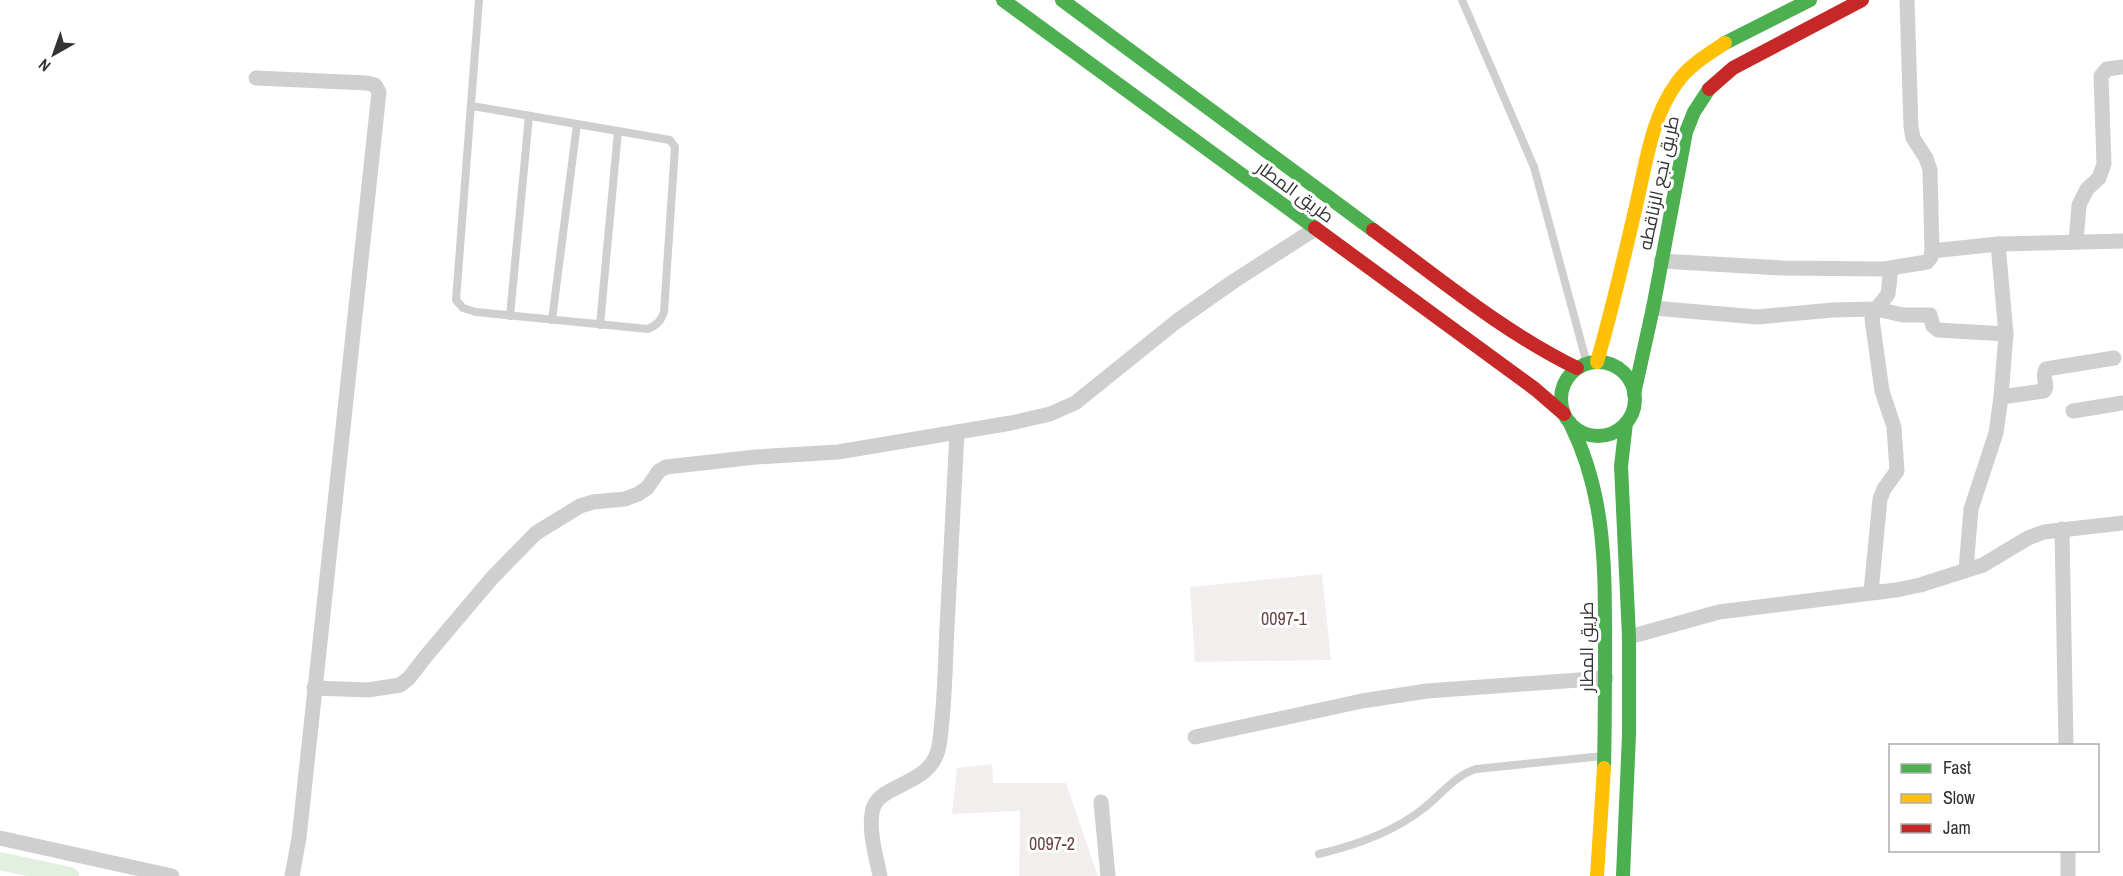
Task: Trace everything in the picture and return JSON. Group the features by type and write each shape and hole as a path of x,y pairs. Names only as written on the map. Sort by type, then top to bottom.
{"main road":[{"name":"طريق المطار","path":"1003,0 1525,382 1567,419 1587,455 1595,490 1604,560 1606,678 1597,876"},
{"name":"طريق المطار","path":"1062,0 1512,332 1544,352 1587,365"},
{"name":"طريق نجع الزناقطه","path":"1634,394 1661,261 1663,164 1655,124 1665,100 1698,61 1810,0"},
{"name":"طريق نجع الزناقطه","path":"1587,365 1613,306 1663,164 1686,132 1692,112 1703,95 1733,68 1862,0"},
{"path":"1623,876 1629,734 1629,637 1621,466 1626,423 1634,404 1634,394 1625,375 1608,364 1587,365 1564,384 1561,405 1567,419 1578,430 1598,436 1608,435 1626,423"}],"street":[{"path":"1661,261 1782,268 1891,269 1927,262 1932,251 1930,170 1926,158 1913,138 1911,127 1907,0"},
{"path":"2076,242 2079,205 2087,189 2099,178 2104,164 2101,76 2107,69 2123,68"},
{"path":"256,78 366,83 375,85 379,92 299,838 291,876"},
{"path":"314,688 368,690 400,685 409,678 492,578 536,533 580,506 594,502 625,499 638,494 647,488 659,471 666,467 756,457 838,452 1011,423 1050,414 1075,403 1177,321 1315,229"},
{"path":"1932,251 1998,243 2123,241"},
{"path":"1966,570 1971,509 1991,450 2001,398 2006,334 1998,243"},
{"path":"1871,592 1881,499 1884,489 1897,471 1894,427 1882,391 1872,319 1876,309 1888,294 1891,269"},
{"path":"1653,308 1757,317 1817,310 1876,309 1899,315 1929,315 1933,326 1938,330 2006,334"},
{"path":"2001,398 2044,391 2046,369 2115,358"},
{"path":"2073,411 2123,403"},
{"path":"880,876 873,836 872,812 875,802 879,796 917,778 933,761 939,748 957,432"},
{"path":"1629,637 1719,612 1920,585 1998,557 2028,538 2062,529 2123,523"},
{"path":"2062,529 2066,744"},
{"path":"1195,737 1362,701 1427,691 1606,678"},
{"path":"1101,802 1108,876"},
{"path":"0,838 172,876"},
{"path":"2068,852 2068,876"}],"lane":[{"path":"472,106 670,140 675,147 664,312 657,324 648,329 510,316 467,310 456,300 479,0"},
{"path":"1462,0 1534,167 1587,365"},
{"path":"510,316 529,116"},
{"path":"552,320 577,124"},
{"path":"600,325 618,131"},
{"path":"1319,854 1363,842 1404,822 1425,807 1454,780 1467,772 1476,769 1604,756"}],"green space":[{"name":"0097-1","path":"1322,574 1331,660 1195,662 1190,587"},
{"name":"0097-2","path":"992,764 993,783 1066,783 1098,876 1019,876 1020,811 952,814 957,768"}],"waterway":[{"path":"0,861 70,876"}],"traffic: fast":[{"path":"1003,0 1315,228"},
{"path":"1062,0 1373,230"},
{"path":"1725,43 1810,0"},
{"path":"1634,394 1653,308 1686,132 1694,112 1709,89"},
{"path":"1598,362 1612,365 1624,373 1632,385 1635,399 1632,413 1624,425 1612,433 1598,436 1584,433 1572,425 1564,413 1561,399 1564,385 1572,373 1584,365 1598,362"},
{"path":"1570,423 1582,449 1590,476 1601,529 1605,611 1604,768"},
{"path":"1623,876 1629,734 1629,637 1621,466 1626,423"}],"traffic: slow":[{"path":"1597,362 1618,284 1650,142 1661,112 1676,84 1686,72 1725,43"},
{"path":"1597,876 1604,768"}],"traffic: jam":[{"path":"1709,89 1733,68 1862,0"},
{"path":"1315,228 1535,389 1564,414"},
{"path":"1373,230 1497,321 1577,368"}]}
